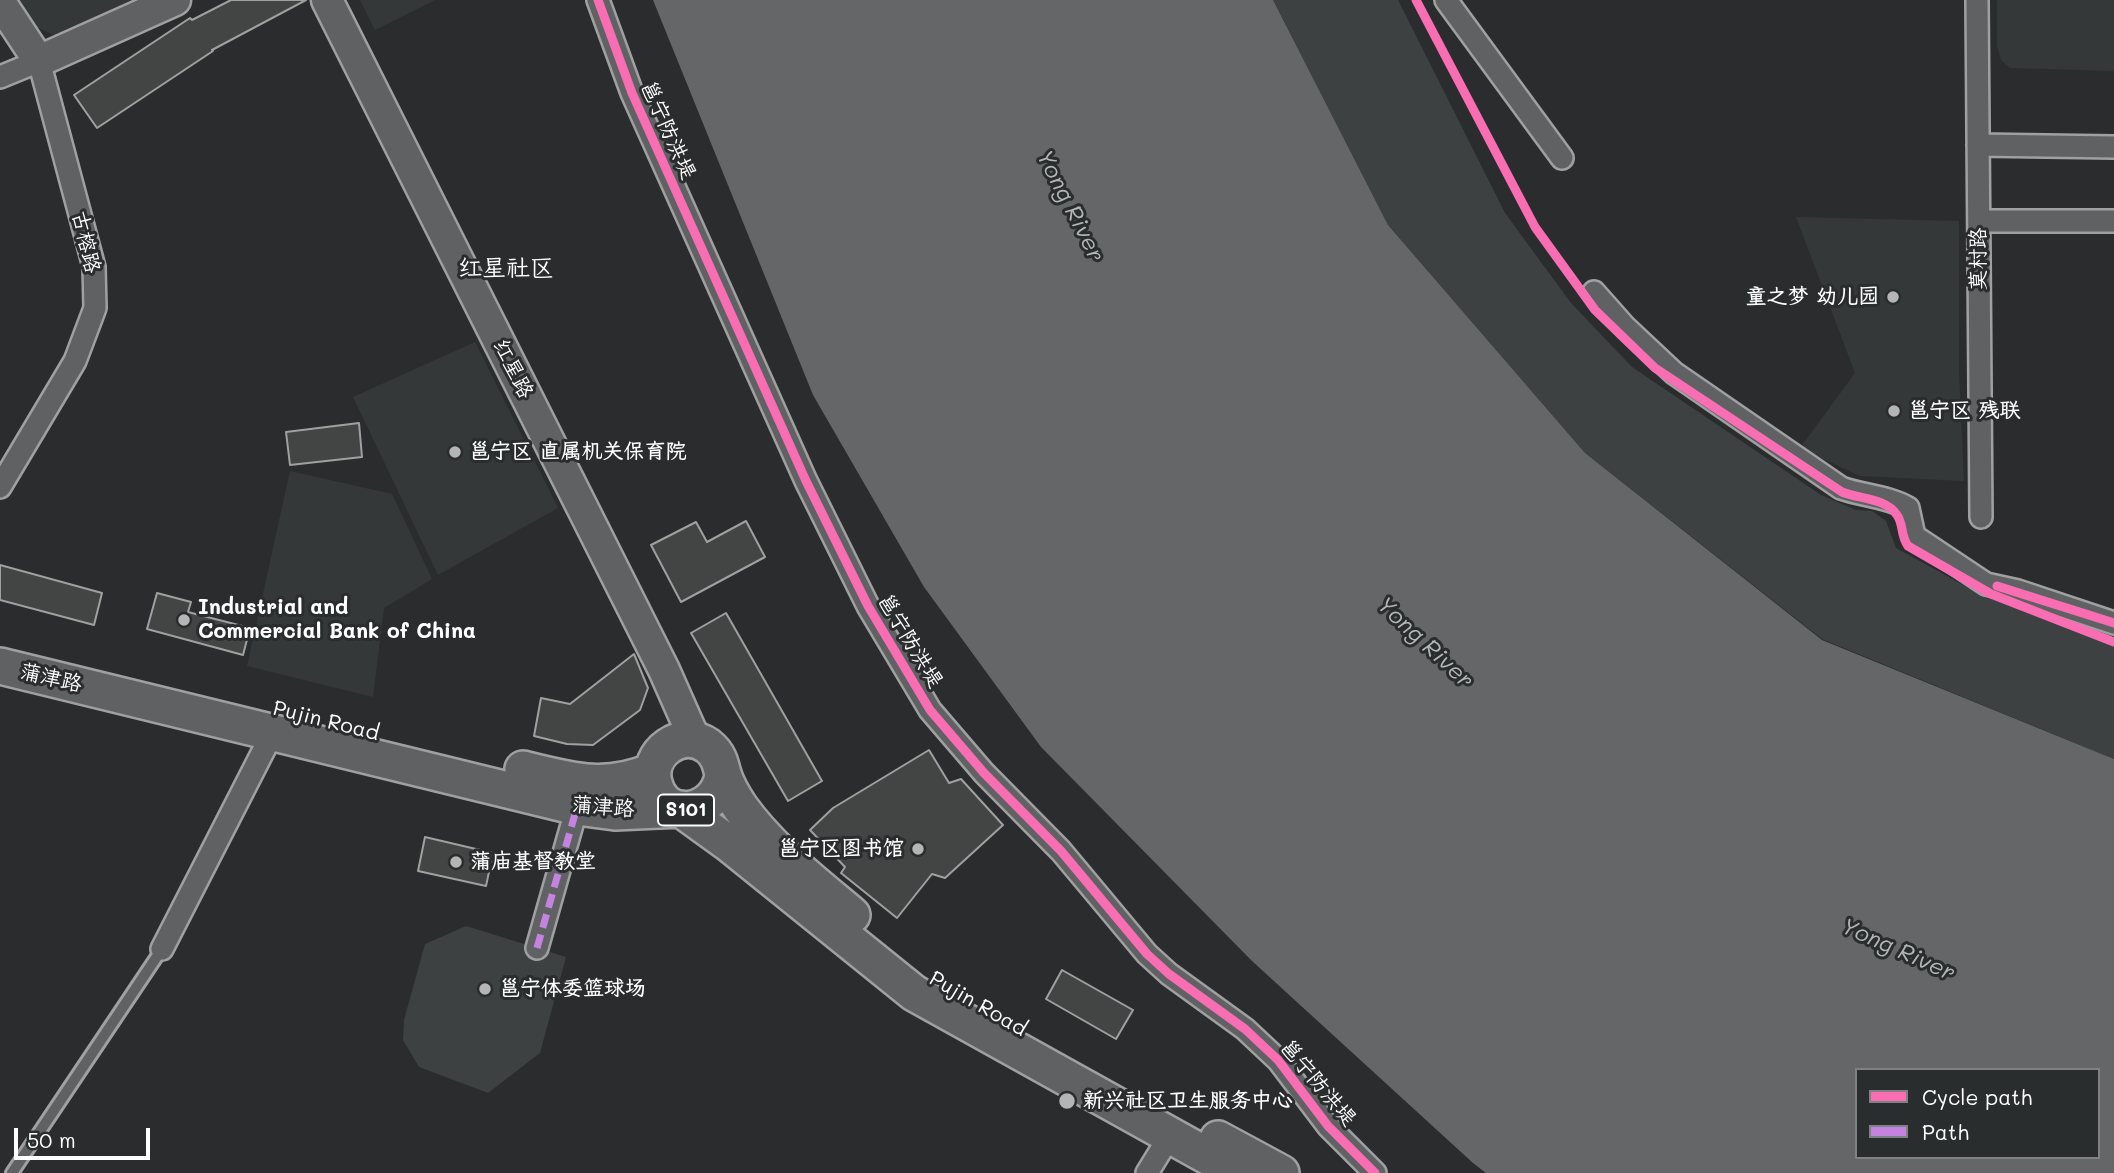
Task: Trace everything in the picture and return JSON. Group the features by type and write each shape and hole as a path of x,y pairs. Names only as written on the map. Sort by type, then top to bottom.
{"main road":[{"path":"0,2 39,61 175,0"},
{"name":"红星路","path":"327,0 664,670 695,740"},
{"name":"Pujin Road","path":"0,641 582,783 615,783 653,771"},
{"name":"蒲津路","path":"0,666 577,807 615,811 681,809"},
{"name":"S101","path":"695,740 672,743 662,750 656,760 653,782 663,800 681,809 701,808 710,802 722,785 723,775"},
{"name":"Pujin Road","path":"695,740 706,744 715,752 723,775 740,806 796,867 926,975 1281,1173"},
{"path":"681,809 728,843 914,993 1238,1173"}],"street":[{"name":"邕宁防洪堤","path":"598,0 632,93 806,481 868,607 930,709 984,773 1062,851 1147,954 1169,974 1245,1029 1279,1060 1328,1126 1375,1173"},
{"path":"1446,0 1562,158"},
{"name":"莫村路","path":"1977,0 1981,517"},
{"path":"0,77 39,61"},
{"name":"古榕路","path":"0,487 75,361 95,308 94,267 39,61"},
{"path":"1978,145 2114,147"},
{"path":"1979,220 2114,221"},
{"path":"1594,292 1625,327 1674,373 1840,488 1886,498 1908,508 1914,536 1979,580 2114,623"},
{"path":"162,948 273,732"},
{"path":"537,948 577,807"},
{"path":"1147,1173 1171,1134"}],"lane":[{"path":"12,1173 162,948"},
{"path":"0,1168 5,1173"}],"shaded area":[{"path":"15,0 131,0 57,36 32,25"},
{"path":"360,0 435,0 375,30"},
{"path":"1273,0 1398,0 1505,213 1571,303 1632,367 1821,495 1856,510 1872,511 1886,521 1896,548 1987,598 2023,601 2114,631 2114,759 1822,639 1585,453 1388,225"},
{"path":"1997,0 2114,0 2114,71 2010,68 2001,60 1997,46"},
{"path":"1796,217 1959,221 1959,373 1964,481 1860,476 1800,448 1855,373"},
{"name":"邕宁区 直属机关保育院","path":"475,342 558,508 438,575 353,397"},
{"path":"290,471 392,494 432,579 384,608 373,697 247,666"},
{"name":"邕宁体委篮球场","path":"466,926 566,957 540,1053 488,1093 419,1067 403,1040 404,1020 425,944"}],"water":[{"name":"Yong River","path":"653,0 1273,0 1388,225 1585,453 1822,640 2114,759 2114,1173 1486,1173 1252,961 1041,747 924,587 813,395"}],"building":[{"path":"231,0 306,0 212,50 97,128 74,95 190,18 192,20"},
{"path":"359,423 362,457 290,465 286,432"},
{"path":"746,521 765,557 681,602 651,545 696,522 707,542"},
{"path":"0,565 102,593 94,625 0,600"},
{"name":"Industrial and Commercial Bank of China","path":"157,593 191,602 188,612 250,628 243,655 147,629"},
{"path":"726,613 822,781 788,801 691,633"},
{"path":"634,654 648,688 640,710 593,745 567,744 534,736 541,698 570,704"},
{"name":"邕宁区图书馆","path":"929,750 949,783 961,779 1003,825 945,878 932,874 897,918 841,873 845,867 810,830 833,808"},
{"name":"蒲庙基督教堂","path":"425,837 493,853 486,886 418,871"},
{"path":"1062,970 1133,1010 1116,1039 1046,999"}],"marked path":[{"path":"537,948 577,807"}],"cycle path":[{"path":"598,0 632,93 806,481 868,606 930,710 984,773 1061,851 1147,954 1169,974 1245,1029 1278,1060 1328,1126 1375,1173"},
{"path":"1416,0 1535,227 1595,310 1655,368 1842,492 1879,502 1892,509 1899,519 1908,546 1991,594 2114,642"},
{"path":"1997,586 2114,623"}],"place":[{"name":"童之梦 幼儿园","path":"1893,297"},
{"name":"邕宁区 残联","path":"1894,411"},
{"name":"邕宁区 直属机关保育院","path":"455,452"},
{"name":"Industrial and Commercial Bank of China","path":"184,620"},
{"name":"邕宁区图书馆","path":"918,849"},
{"name":"蒲庙基督教堂","path":"456,862"},
{"name":"邕宁体委篮球场","path":"485,989"},
{"name":"新兴社区卫生服务中心","path":"1067,1101"}],"district":[{"name":"红星社区","path":"506,269"}]}
